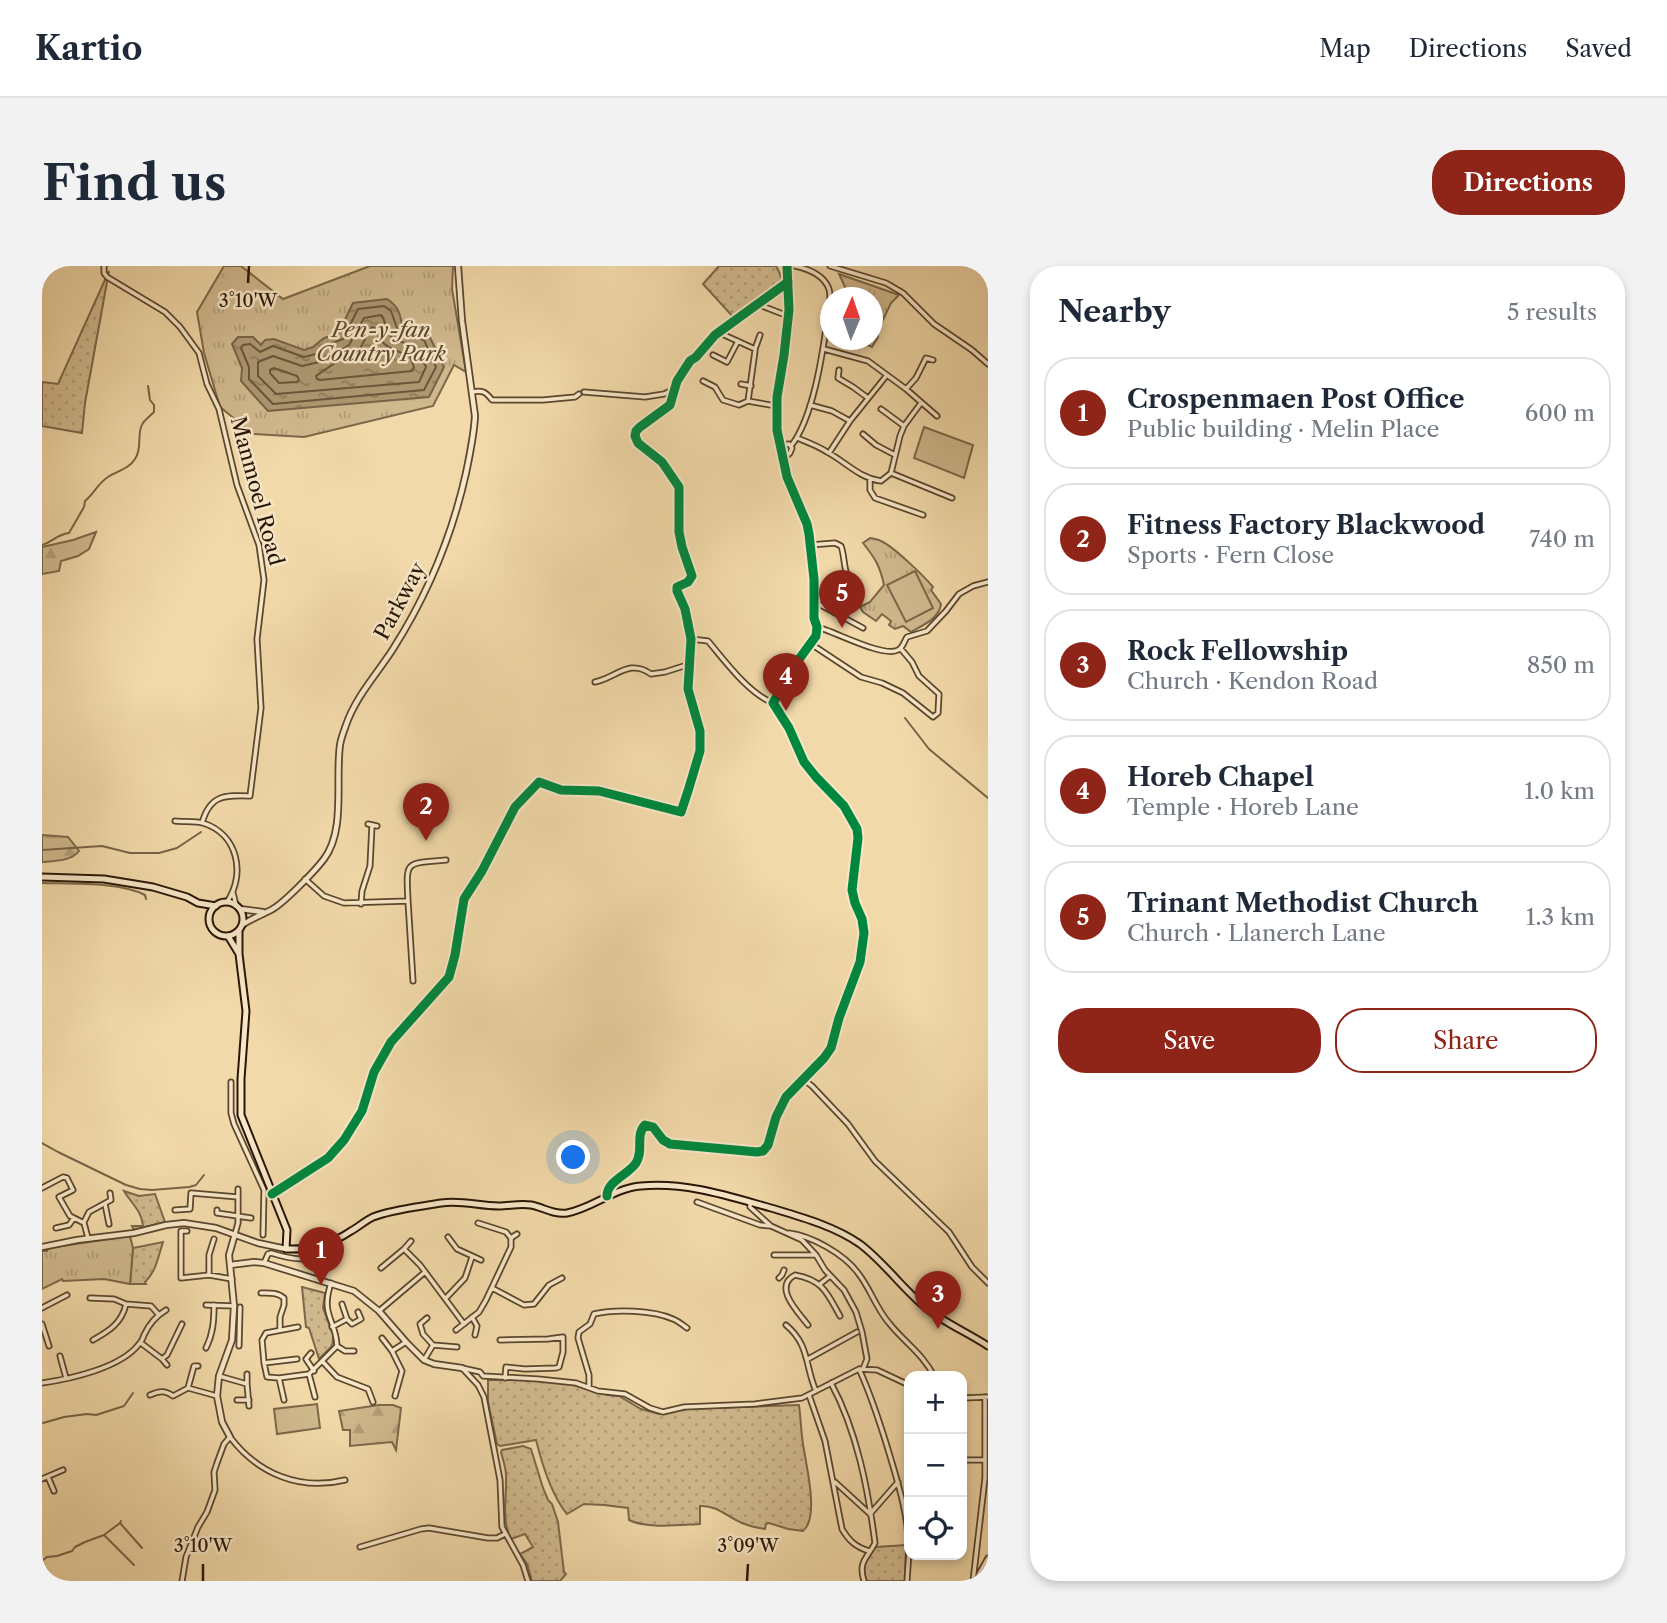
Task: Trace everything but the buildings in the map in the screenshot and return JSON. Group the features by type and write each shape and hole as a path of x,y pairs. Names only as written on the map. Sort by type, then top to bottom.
{"main road":[{"path":"42,877 104,879 153,887 187,897 210,915"},
{"path":"198,903 216,906 227,902 238,907 243,919 239,954 246,1011 241,1079 242,1115 286,1230 286,1249 321,1247 388,1212 442,1203 460,1201 498,1206 532,1205 564,1213 585,1208 607,1196 639,1186 691,1186 806,1218 838,1232 859,1244 925,1307 988,1346"},
{"path":"216,906 210,915 210,925 214,931 228,936 241,927"},
{"path":"228,936 239,954"}],"street":[{"name":"Manmoel Road","path":"104,266 107,277 165,312 199,353 207,384 219,409 237,485 254,530 263,567 257,639 261,708 250,796 230,795 218,799 206,809 202,823"},
{"name":"Parkway","path":"241,927 286,899 325,859 338,815 340,743 353,706 395,646 422,600 441,558 459,505 475,416 461,321 458,266"},
{"path":"773,703 794,666 816,636 817,627 814,618 814,581 807,524 786,477 779,445 776,406 788,316 787,266"},
{"path":"795,266 816,274 828,287"},
{"path":"830,266 898,289 934,324 988,364"},
{"path":"272,1194 328,1158 344,1140 362,1111 374,1072 391,1042 449,977 456,955 464,900 515,807 539,782 561,790 598,791 681,812 699,751 700,732 688,689 691,639 685,609 677,591 677,587 688,582 692,576 679,532 679,488 662,462 638,443 636,431 670,405 677,381 690,361 715,335 788,282"},
{"path":"757,304 788,316"},
{"path":"722,334 755,349"},
{"path":"748,401 759,334"},
{"path":"713,355 727,362 738,341"},
{"path":"783,458 790,453 810,405 823,350"},
{"path":"830,350 868,361 937,416"},
{"path":"906,389 916,378 926,358 933,360"},
{"path":"839,370 838,378 868,398"},
{"path":"829,453 850,421 887,375"},
{"path":"703,381 715,387 723,401 739,405 748,401 776,406"},
{"path":"740,384 751,386"},
{"path":"584,392 645,397 664,394 675,388"},
{"path":"472,392 487,393 492,400 543,400 575,397 579,394"},
{"path":"797,438 829,453 853,471 881,481 891,473 904,426 921,403"},
{"path":"810,405 832,411 850,421"},
{"path":"881,409 904,426"},
{"path":"863,434 895,455"},
{"path":"779,445 791,446"},
{"path":"891,473 952,498"},
{"path":"870,479 870,490 875,498 923,515"},
{"path":"810,545 835,543 841,546 848,578 852,584 857,585"},
{"path":"817,627 891,652 901,649 907,637 927,631 960,594 973,586 988,582"},
{"path":"813,601 863,628"},
{"path":"607,1196 608,1188 629,1171 639,1158 642,1126 653,1127 659,1136 670,1144 763,1151 768,1145 783,1102 824,1058 833,1043 863,951 863,926 852,885 858,832 844,806 804,762 789,728 773,703 742,681 708,641 691,639"},
{"path":"810,643 860,677 903,693 933,717 939,713 939,694 919,676 901,649"},
{"path":"595,682 614,673 638,667 651,674 690,664"},
{"path":"175,821 202,823 227,838 238,861 237,879 227,902"},
{"path":"361,904 370,866 372,825"},
{"path":"412,981 407,873 415,863 446,860"},
{"path":"305,879 324,896 344,903 408,901"},
{"path":"233,893 238,907 264,912"},
{"path":"804,1080 848,1124 875,1161 949,1232 972,1267 988,1283"},
{"path":"231,1082 230,1109 234,1124 264,1190 263,1235"},
{"path":"230,1109 241,1106"},
{"path":"42,1188 62,1177 67,1178 74,1190 59,1197 70,1216 84,1223"},
{"path":"238,1189 238,1223 229,1255 237,1307 239,1346"},
{"path":"88,1238 84,1223 89,1212 111,1200 110,1193"},
{"path":"175,1210 190,1209 191,1193 238,1197"},
{"path":"697,1202 760,1225 771,1226 802,1240 844,1290 856,1312 864,1340 866,1361 861,1369"},
{"path":"750,1202 750,1207 771,1226"},
{"path":"105,1203 108,1224"},
{"path":"217,1210 217,1213 251,1218"},
{"path":"56,1228 69,1225 74,1218"},
{"path":"42,1247 184,1223 202,1224 258,1243 286,1249"},
{"path":"456,1331 479,1312 510,1247 510,1238 506,1232 478,1223"},
{"path":"187,1231 179,1230 181,1280 209,1275 232,1279"},
{"path":"787,1233 808,1238 824,1246 857,1271 890,1325 920,1355 932,1371"},
{"path":"510,1238 517,1234"},
{"path":"447,1237 457,1249 481,1260"},
{"path":"209,1275 209,1255 215,1239"},
{"path":"381,1268 411,1241"},
{"path":"404,1249 446,1298 464,1324"},
{"path":"264,1263 271,1253 292,1259 307,1259 330,1252"},
{"path":"774,1255 816,1255"},
{"path":"446,1298 465,1278 472,1257"},
{"path":"230,1265 264,1263 354,1291 379,1311 424,1360 480,1372 483,1376"},
{"path":"379,1311 425,1272"},
{"path":"782,1274 788,1280"},
{"path":"808,1325 788,1299 786,1284 795,1275 820,1284 839,1314 833,1316"},
{"path":"820,1284 830,1276"},
{"path":"492,1288 524,1305 534,1304 549,1285 562,1278"},
{"path":"298,1327 266,1333 263,1336 267,1377 279,1378 311,1372 337,1346 337,1335 326,1305 331,1283"},
{"path":"261,1293 287,1297 279,1330"},
{"path":"42,1308 67,1296"},
{"path":"90,1298 151,1306 159,1315"},
{"path":"93,1340 116,1325 126,1304"},
{"path":"342,1304 347,1319 352,1324 361,1319 358,1312"},
{"path":"206,1305 237,1307"},
{"path":"206,1348 214,1323 214,1306"},
{"path":"42,1383 86,1374 132,1352 141,1343 149,1326 166,1310"},
{"path":"589,1387 589,1376 578,1338 579,1332 590,1324 594,1314 608,1310 654,1315 671,1318 687,1328"},
{"path":"237,1313 232,1340 219,1376 217,1396 222,1422 230,1437 240,1450 273,1474 294,1482 345,1480"},
{"path":"472,1317 477,1326 475,1335"},
{"path":"427,1318 420,1324 423,1334 433,1345 457,1347"},
{"path":"332,1326 347,1319"},
{"path":"42,1324 49,1346"},
{"path":"162,1359 181,1332 182,1324"},
{"path":"786,1325 795,1332 808,1359 816,1391"},
{"path":"808,1359 857,1332"},
{"path":"337,1335 346,1334"},
{"path":"500,1340 563,1337 559,1367 506,1367 505,1378"},
{"path":"382,1338 402,1371 395,1396"},
{"path":"232,1340 239,1340"},
{"path":"392,1351 406,1342"},
{"path":"141,1343 167,1365"},
{"path":"424,1360 433,1345"},
{"path":"337,1346 345,1352 354,1351"},
{"path":"311,1353 306,1359 315,1397"},
{"path":"60,1356 66,1379"},
{"path":"264,1363 297,1359"},
{"path":"866,1361 877,1370 904,1383"},
{"path":"323,1362 337,1377 368,1389 373,1402"},
{"path":"150,1395 167,1391 173,1396 188,1388 196,1366"},
{"path":"462,1368 478,1385 484,1397 500,1480 502,1527 523,1565 528,1581"},
{"path":"861,1369 881,1424 904,1509"},
{"path":"478,1385 479,1379 485,1375 553,1380 598,1391 625,1394 663,1412 684,1407 798,1399 861,1369 877,1370"},
{"path":"247,1374 249,1406"},
{"path":"219,1376 247,1384"},
{"path":"279,1378 284,1400"},
{"path":"831,1383 852,1433 870,1514 875,1544 862,1565 864,1581"},
{"path":"188,1388 217,1396"},
{"path":"809,1395 825,1441 842,1530 855,1546 871,1549"},
{"path":"967,1398 987,1397 983,1499 974,1581"},
{"path":"237,1401 249,1400"},
{"path":"183,1581 186,1557 215,1490 216,1463 230,1437"},
{"path":"967,1460 985,1460"},
{"path":"42,1479 63,1470"},
{"path":"48,1477 54,1491"},
{"path":"833,1481 870,1514"},
{"path":"870,1514 898,1482"},
{"path":"360,1547 429,1528 488,1538 505,1534"},
{"path":"974,1581 988,1558"},
{"path":"907,1581 908,1560"}],"green space":[{"name":"Pen-y-fan Country Park","path":"224,266 241,266 283,299 370,266 453,266 452,289 466,372 454,365 433,406 304,437 253,434 220,407 204,353 197,312"},
{"path":"719,266 776,266 783,280 734,318 703,284"},
{"path":"109,271 82,433 42,426 42,382 58,384"},
{"path":"839,274 876,287 845,287"},
{"path":"883,289 899,295 891,303 883,320"},
{"path":"924,427 973,445 964,478 914,458"},
{"path":"96,532 89,549 78,556 61,561 59,571 42,574 42,547"},
{"path":"870,538 887,544 908,562 933,587 931,590 941,604 934,618 911,632 903,626 895,629 889,625 891,621 882,614 876,621 860,607 870,602 884,585 876,562 863,543"},
{"path":"915,571 933,608 906,622 887,585"},
{"path":"42,835 68,837 79,851 67,859 42,862"},
{"path":"124,1191 139,1196 155,1194 165,1222 134,1230 132,1226 143,1226 142,1221"},
{"path":"130,1236 133,1248 130,1284 104,1279 62,1279 42,1289 42,1251"},
{"path":"163,1242 146,1284 130,1284 133,1248"},
{"path":"302,1287 325,1293 323,1308 333,1342 319,1359 309,1328 306,1327"},
{"path":"488,1380 533,1380 570,1384 619,1396 641,1409 659,1414 687,1409 799,1405 811,1493 808,1525 803,1531 769,1523 762,1529 706,1506 700,1506 700,1524 683,1525 636,1523 629,1520 628,1508 604,1505 584,1504 567,1514 552,1489 536,1440 500,1446 497,1444 488,1402"},
{"path":"317,1404 320,1428 277,1434 274,1409"},
{"path":"379,1405 401,1408 396,1450 392,1442 350,1446 350,1430 343,1430 339,1411"},
{"path":"523,1446 531,1449 543,1488 558,1522 566,1574 560,1581 532,1581 527,1564 520,1554 533,1547 525,1534 511,1539 508,1531 505,1516 506,1472 501,1452"},
{"path":"904,1545 905,1581 867,1581 865,1563 876,1547"}],"water":[{"path":"387,299 398,310 402,325 428,333 444,367 429,397 268,411 241,381 242,368 232,344 238,337 253,337 261,345 265,340 274,339 304,350 324,338 338,334 353,303"}],"waterway":[{"path":"42,545 69,533 85,501 101,482 126,468 135,459 139,450 141,427 154,412 148,386"},
{"path":"905,718 929,749 988,798"},
{"path":"42,850 102,846 130,853 159,853 177,848 201,832"},
{"path":"42,883 95,884 122,888 145,895 146,899"},
{"path":"42,1143 126,1185 140,1189 189,1187 196,1185 204,1175"},
{"path":"43,1423 64,1417 96,1415 124,1406 133,1393"},
{"path":"42,1561 47,1557 72,1551 75,1547 104,1535 121,1521"},
{"path":"120,1523 142,1548"},
{"path":"105,1536 134,1565"}],"cycle path":[{"path":"607,1196 610,1186 636,1163 640,1133 645,1125 653,1127 663,1140 670,1144 763,1151 768,1145 776,1117 786,1097 831,1048 860,962 864,933 852,890 857,829 844,806 804,762 789,728 773,703 794,666 816,636 817,627 814,618 814,579 807,524 787,477 777,430 777,397 789,310 787,266"},
{"path":"272,1194 328,1158 344,1140 362,1111 374,1072 391,1042 449,977 464,899 482,871 515,807 539,782 561,790 599,791 681,812 700,751 700,731 688,689 691,639 685,609 677,591 677,587 688,582 692,576 679,532 679,487 662,462 638,443 636,431 670,405 677,381 690,361 715,335 788,282"}],"place":[{"name":"Trinant Methodist Church","path":"842,628"},
{"name":"Horeb Chapel","path":"786,711"},
{"name":"Fitness Factory Blackwood","path":"426,841"},
{"name":"Crospenmaen Post Office","path":"321,1285"},
{"name":"Rock Fellowship","path":"938,1329"}]}
